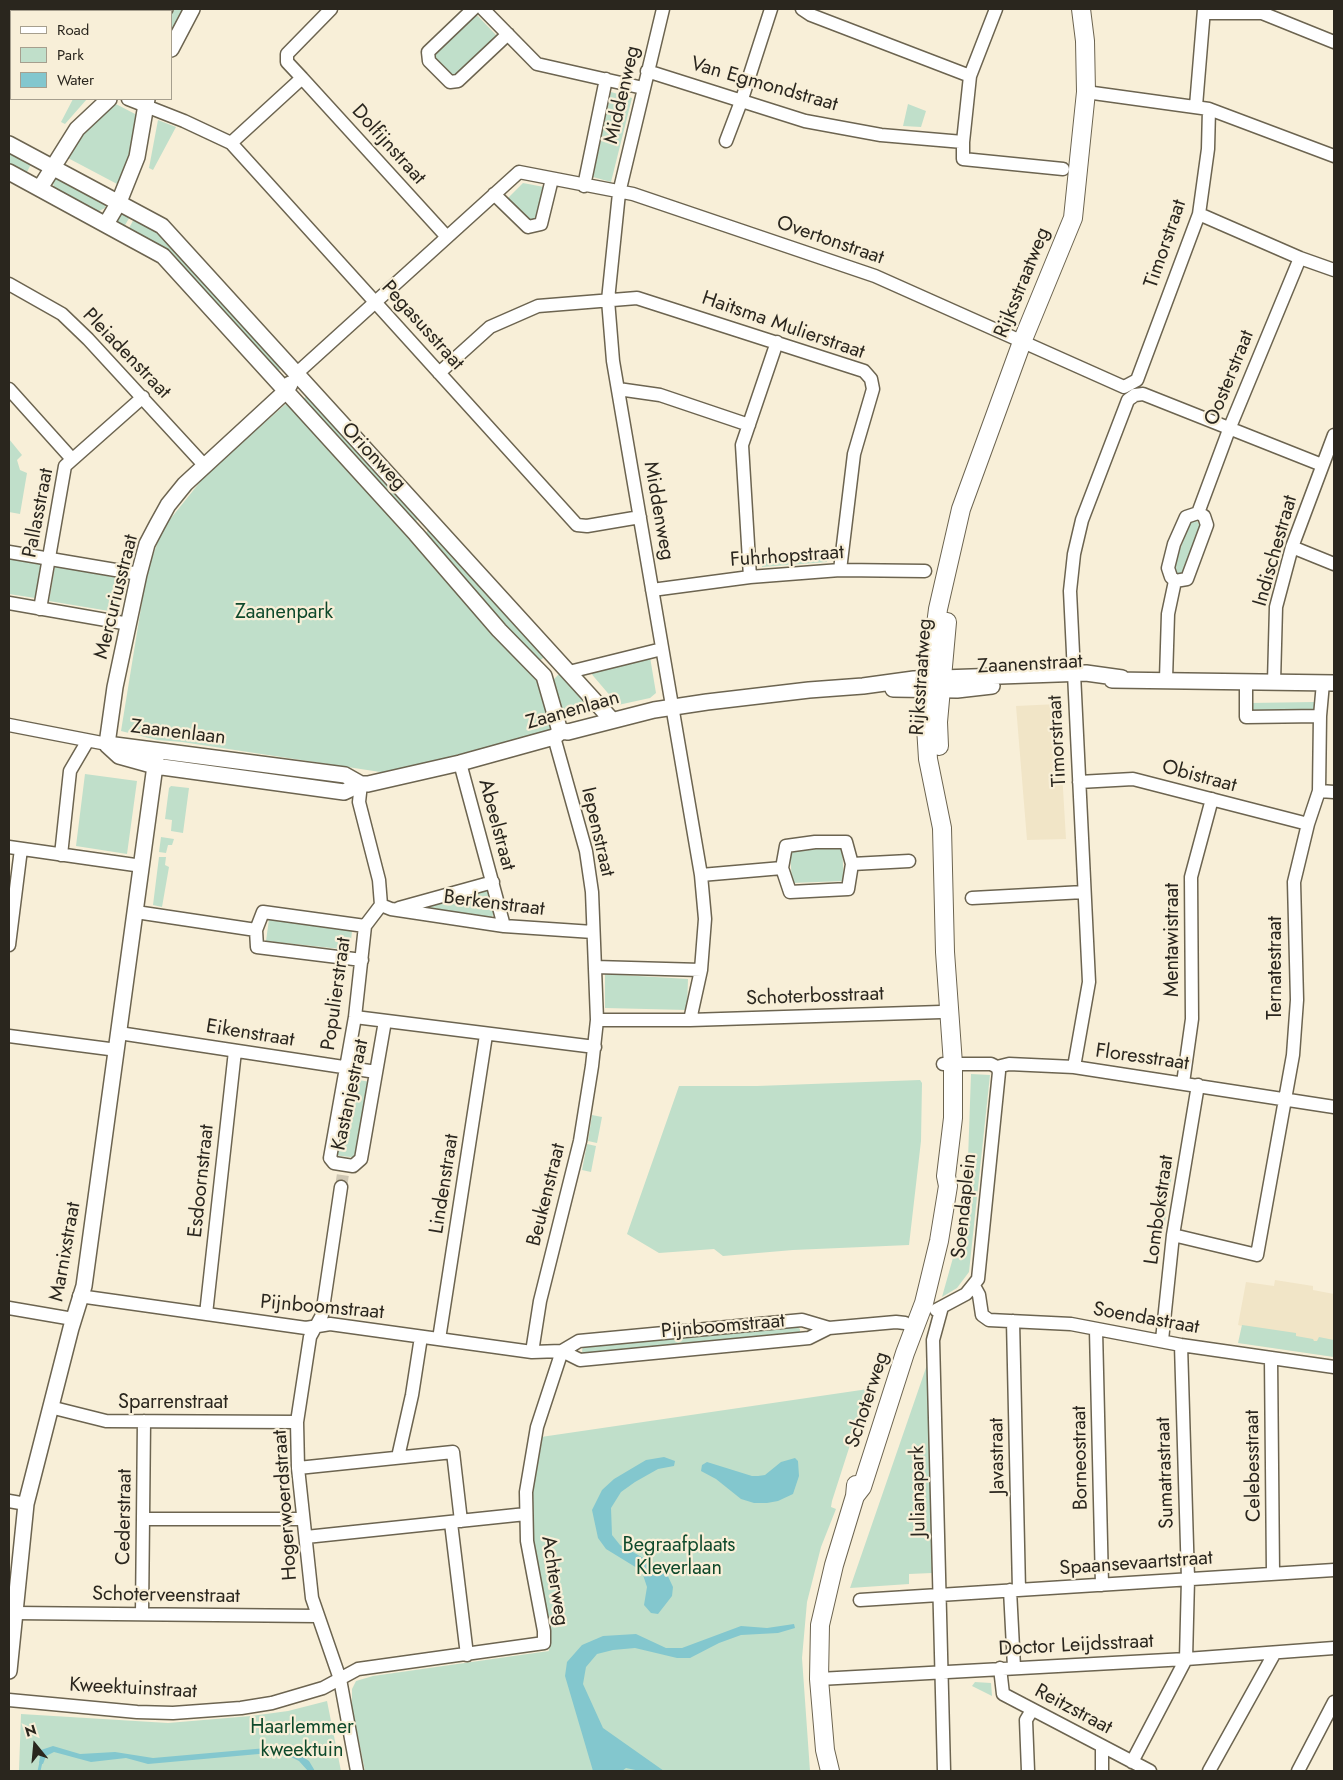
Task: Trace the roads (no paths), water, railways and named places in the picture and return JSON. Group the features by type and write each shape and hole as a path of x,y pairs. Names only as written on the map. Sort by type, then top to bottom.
{"main road":[{"name":"Rijksstraatweg","path":"946,1011 942,828 928,759 925,710 935,684 938,610 961,509 1022,342 1073,218 1086,84 1088,9"},
{"name":"Soendaplein","path":"912,1324 932,1239 942,1185 946,1176 948,1156 946,1148 948,1064 946,1011"},
{"name":"Schoterweg","path":"830,1766 825,1750 820,1625 824,1615 834,1565 855,1496 855,1486 885,1396 912,1324"}],"street":[{"path":"172,47 192,9"},
{"name":"Dolfijnstraat","path":"332,9 287,54 288,62 447,237"},
{"path":"473,9 428,52 429,61 450,82 458,81 508,34"},
{"path":"483,9 537,64 644,88"},
{"name":"Middenweg","path":"663,9 619,192 608,300 613,361 701,875 705,919 700,970 690,1020"},
{"path":"726,141 742,99 771,9"},
{"path":"802,9 811,15 970,76"},
{"path":"996,9 970,76 963,159 1063,169"},
{"path":"1196,106 1204,11 1262,13 1334,42"},
{"name":"Van Egmondstraat","path":"647,71 742,99 805,121 881,135 963,142"},
{"path":"230,143 302,78"},
{"name":"Middenweg","path":"584,186 606,79"},
{"path":"1086,84 1209,109 1334,156"},
{"path":"40,188 52,166 77,129 108,100"},
{"name":"Pegasusstraat","path":"133,100 147,103 230,143 577,525 587,526 640,517"},
{"path":"106,224 118,202 137,157 147,103"},
{"name":"Timorstraat","path":"1074,1067 1089,982 1073,678 1070,591 1074,554 1082,520 1128,400 1134,389 1199,214 1208,148 1209,109"},
{"name":"Orionweg","path":"9,144 162,226 612,720"},
{"name":"Orionweg","path":"9,172 163,256 416,534 498,630 544,676 559,728 558,734"},
{"name":"Overtonstraat","path":"494,194 519,172 633,194 875,276 1124,387 1134,389 1230,427 1322,466"},
{"path":"297,373 494,194 528,227 541,224 552,179"},
{"path":"1199,214 1300,258 1334,270"},
{"name":"Oosterstraat","path":"1166,679 1168,614 1175,582 1171,578 1168,568 1174,544 1186,517 1198,513 1230,427 1300,258"},
{"name":"Pleiadenstraat","path":"9,284 62,314 204,465"},
{"name":"Haitsma Mulierstraat","path":"438,373 490,327 538,306 637,298 864,371 871,379 873,389 854,454 840,570"},
{"path":"750,577 742,445 777,342"},
{"name":"Mercuriusstraat","path":"107,744 115,687 147,544 168,506 204,465 286,392 297,373"},
{"path":"9,389 72,459"},
{"path":"618,389 660,395 749,425"},
{"name":"Pallasstraat","path":"40,609 65,466 142,397"},
{"name":"Indischestraat","path":"1274,682 1276,607 1292,547 1334,435"},
{"path":"1175,582 1187,579 1207,526 1204,516 1198,513"},
{"path":"416,534 430,520"},
{"path":"1292,547 1334,564"},
{"path":"9,552 139,574"},
{"name":"Fuhrhopstraat","path":"652,590 750,577 840,570 925,571"},
{"path":"9,603 129,624"},
{"path":"544,676 662,649"},
{"name":"Zaanenstraat","path":"935,684 1073,678 1329,683"},
{"path":"1246,681 1246,717 1320,716"},
{"name":"Ternatestraat","path":"1173,1235 1236,1252 1257,1255 1293,1055 1297,1000 1294,882 1308,824 1319,792 1320,716 1329,683"},
{"name":"Zaanenlaan","path":"107,744 119,756 155,766 344,792 361,784 460,763 558,734 672,707 799,693 935,684"},
{"name":"Zaanenlaan","path":"9,725 87,742 345,775 361,784"},
{"name":"Iepenstraat","path":"558,734 586,851 592,892 597,1020"},
{"path":"60,855 70,771 87,742"},
{"name":"Marnixstraat","path":"9,1672 26,1504 73,1318 84,1286 157,751"},
{"name":"Abeelstraat","path":"460,763 504,926"},
{"name":"Obistraat","path":"1079,782 1133,779 1308,824"},
{"path":"361,784 359,802 386,907"},
{"path":"1319,792 1334,792"},
{"name":"Mentawistraat","path":"1183,1083 1192,1019 1191,877 1212,800"},
{"path":"815,842 846,842 852,864 848,889 790,892 782,868 786,846 815,842"},
{"path":"9,945 15,848 142,866"},
{"path":"852,864 909,861"},
{"path":"701,875 782,868"},
{"name":"Berkenstraat","path":"386,907 493,882"},
{"path":"972,898 1084,892"},
{"name":"Berkenstraat","path":"386,907 504,926 593,932"},
{"name":"Populierstraat","path":"345,1068 355,1017 365,926 386,907"},
{"path":"136,912 256,930"},
{"path":"362,960 257,947 256,930 263,912 365,926"},
{"path":"595,967 700,970"},
{"name":"Schoterbosstraat","path":"597,1020 690,1020 946,1011"},
{"path":"355,1017 486,1035 594,1047"},
{"name":"Beukenstraat","path":"532,1352 540,1301 580,1141 597,1020"},
{"name":"Kastanjestraat","path":"345,1068 330,1158 343,1170 353,1166 361,1159 386,1021"},
{"name":"Eikenstraat","path":"119,1033 376,1072"},
{"name":"Lindenstraat","path":"439,1339 486,1035"},
{"path":"9,1036 117,1050"},
{"name":"Esdoornstraat","path":"206,1314 235,1051"},
{"name":"Floresstraat","path":"948,1064 991,1064 997,1067 1009,1064 1074,1067 1334,1107"},
{"name":"Soendaplein","path":"912,1324 966,1294 974,1286 979,1272 999,1072 997,1067"},
{"name":"Lombokstraat","path":"1162,1340 1173,1235 1198,1085"},
{"path":"316,1326 322,1315 341,1187"},
{"name":"Soendastraat","path":"974,1286 984,1317 1013,1321 1071,1324 1181,1345 1334,1367"},
{"name":"Pijnboomstraat","path":"79,1296 306,1328 330,1324 532,1352 562,1351 580,1360 809,1338 829,1328 896,1322 912,1324"},
{"name":"Julianapark","path":"942,1307 933,1340 944,1771"},
{"path":"9,1308 73,1318"},
{"name":"Pijnboomstraat","path":"562,1351 579,1341 802,1320 829,1328"},
{"name":"Javastraat","path":"1013,1321 1014,1667"},
{"name":"Hogerwoerdstraat","path":"316,1326 310,1337 297,1422 298,1468 312,1598 340,1679 357,1771"},
{"name":"Borneostraat","path":"1096,1330 1102,1586"},
{"path":"398,1457 412,1395 421,1337"},
{"name":"Sumatrastraat","path":"1181,1345 1188,1580 1186,1659"},
{"name":"Achterweg","path":"340,1679 358,1669 541,1644 545,1641 527,1541 526,1514 533,1442 562,1351"},
{"name":"Celebesstraat","path":"1271,1358 1273,1574"},
{"name":"Sparrenstraat","path":"50,1407 106,1421 297,1422"},
{"name":"Cederstraat","path":"142,1614 144,1421"},
{"path":"298,1468 453,1452 456,1522 467,1655"},
{"path":"9,1501 26,1504"},
{"path":"306,1537 526,1514"},
{"path":"144,1519 303,1519"},
{"name":"Spaansevaartstraat","path":"941,1596 1334,1570"},
{"path":"860,1600 941,1596"},
{"name":"Schoterveenstraat","path":"14,1613 317,1616"},
{"name":"Doctor Leijdsstraat","path":"823,1679 1274,1654 1334,1648"},
{"path":"1209,1771 1274,1654"},
{"path":"1132,1762 1186,1659"},
{"name":"Reitzstraat","path":"1000,1668 1002,1694 1150,1771"},
{"name":"Kweektuinstraat","path":"9,1700 137,1712 209,1711 272,1703 323,1688 340,1679"},
{"path":"1298,1771 1329,1722 1334,1702"},
{"path":"1028,1771 1026,1720 1032,1710"},
{"path":"1102,1747 1102,1771"}],"water":[{"path":"664,1457 675,1461 674,1466 658,1469 635,1482 621,1492 611,1508 612,1535 620,1545 665,1570 673,1587 672,1596 658,1614 651,1613 644,1605 647,1587 643,1575 637,1568 606,1549 598,1538 592,1510 602,1490 614,1479 646,1460"},
{"path":"795,1458 798,1461 799,1476 793,1494 778,1501 767,1503 754,1503 741,1499 716,1479 701,1471 702,1465 707,1462 752,1476 758,1476 765,1475 781,1462"},
{"path":"794,1624 795,1628 778,1633 741,1635 719,1643 690,1658 677,1658 635,1648 597,1654 586,1667 583,1684 603,1728 664,1771 640,1771 626,1768 622,1771 593,1771 565,1676 567,1662 582,1645 603,1636 636,1634 666,1648 682,1648 741,1626 767,1628"},
{"path":"53,1746 80,1754 115,1752 153,1758 278,1747 297,1753 309,1761 315,1771 308,1771 299,1761 289,1756 270,1753 148,1764 126,1758 91,1762 54,1752 46,1756 43,1764 39,1763 41,1750"}],"waterway":[{"path":"39,1771 41,1762"}],"tunnel":[{"path":"341,1187 343,1174"}],"park label":[{"name":"Zaanenpark","path":"284,613"},
{"name":"Begraafplaats Kleverlaan","path":"679,1558"},
{"name":"Haarlemmer kweektuin","path":"302,1740"}]}
